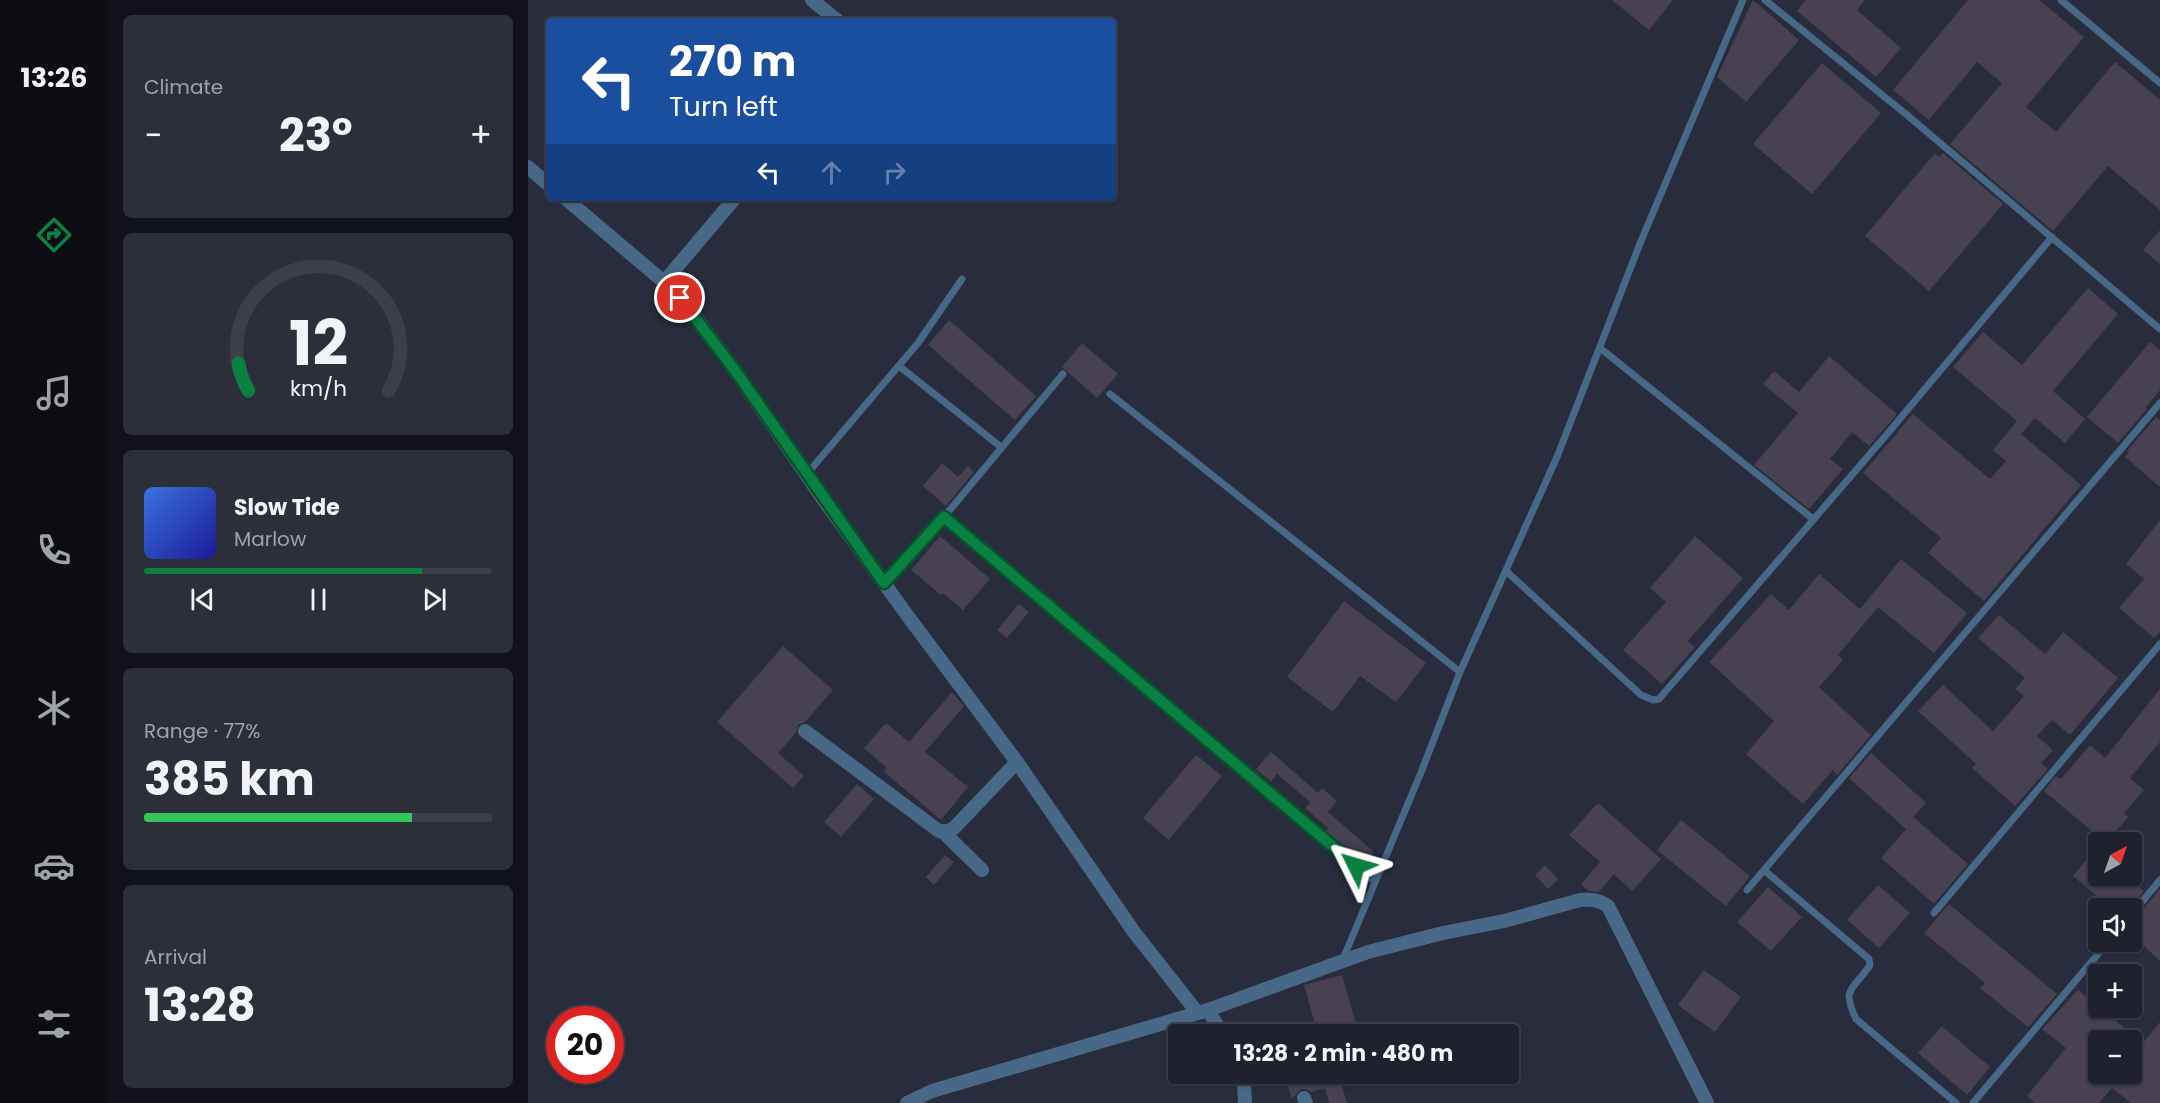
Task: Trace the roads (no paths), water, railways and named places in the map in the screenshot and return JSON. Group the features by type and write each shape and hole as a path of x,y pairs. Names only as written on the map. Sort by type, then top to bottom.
{"street":[{"path":"812,0 834,18"},
{"path":"528,167 546,182"},
{"path":"569,201 664,282 690,310 884,583 1017,762 1134,932 1214,1024"},
{"path":"664,282 732,201"},
{"path":"805,731 928,825 943,832 982,870"},
{"path":"943,832 954,828 1017,762"},
{"path":"907,1103 932,1091 1203,1011 1343,960 1580,900 1601,901 1608,906 1707,1103"},
{"path":"1244,1084 1245,1103"}],"lane":[{"path":"1343,960 1461,672 1557,457 1641,241 1743,0"},
{"path":"1765,0 1907,115 2160,329"},
{"path":"2061,0 2160,83"},
{"path":"1506,571 1641,695 1653,700 1664,695 2052,237"},
{"path":"806,475 918,343 962,279"},
{"path":"1600,348 1813,519"},
{"path":"899,366 1001,447"},
{"path":"884,583 944,517 1063,374"},
{"path":"1110,394 1461,672"},
{"path":"1747,890 2160,403"},
{"path":"944,517 1374,881"},
{"path":"1934,913 2160,644"},
{"path":"1764,871 1869,958 1870,965 1849,996 1849,1003 1856,1019 1956,1103"},
{"path":"2142,902 2160,880"},
{"path":"1973,1103 2100,952"}]}
